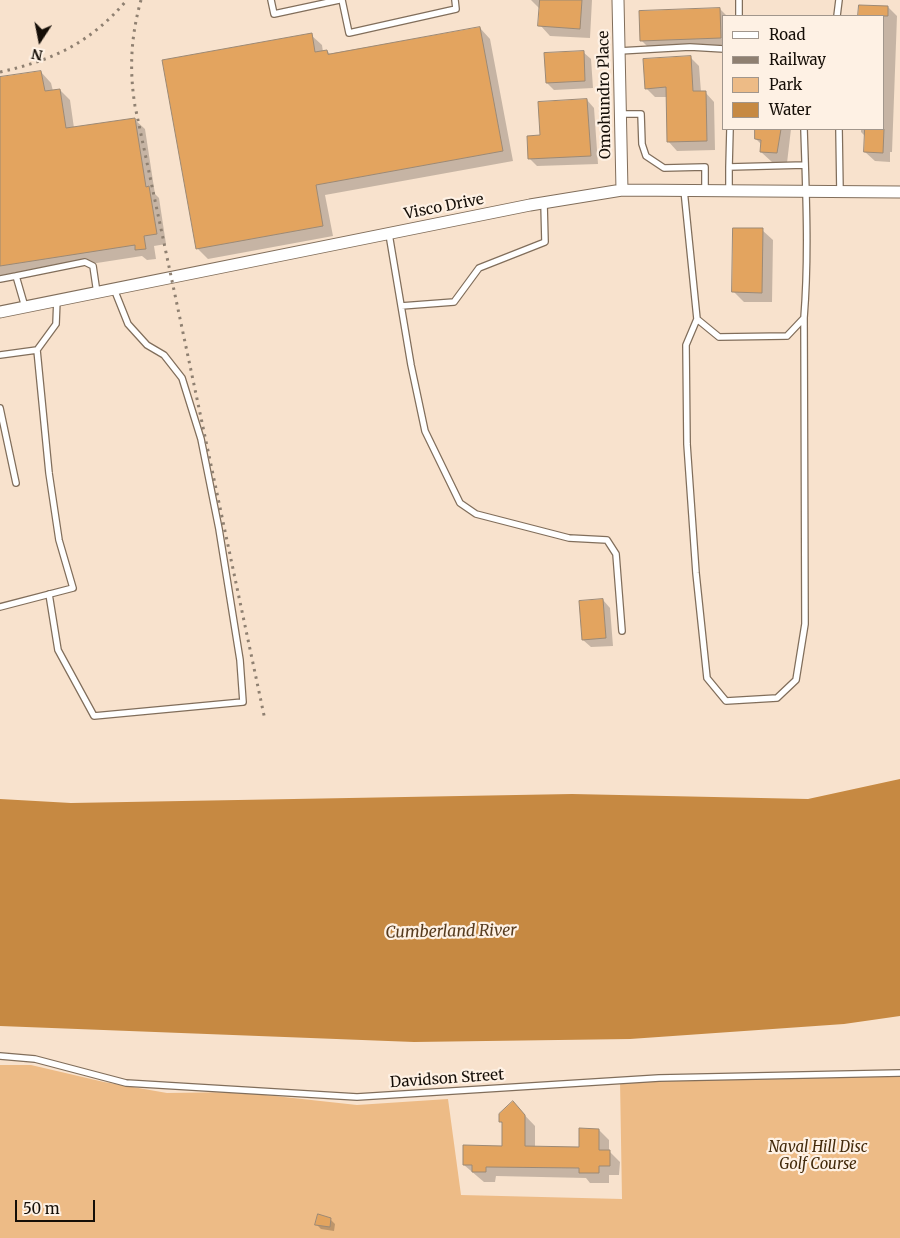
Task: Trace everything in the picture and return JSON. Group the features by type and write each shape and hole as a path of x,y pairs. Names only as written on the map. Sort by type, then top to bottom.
{"street":[{"name":"Omohundro Place","path":"618,0 622,190"},
{"name":"Visco Drive","path":"0,312 57,299 97,293 544,203 622,190 900,192"}],"lane":[{"path":"271,0 274,14 340,0 349,33 456,9 454,0"},
{"path":"739,15 740,0"},
{"path":"837,15 839,0"},
{"path":"619,51 690,47 722,49"},
{"path":"620,114 640,114 646,156 664,168 705,167 705,190"},
{"path":"729,191 730,130"},
{"path":"684,190 697,319 686,346 688,444 696,573 707,678 726,701 776,698 796,680 805,624 804,318 808,265 804,130"},
{"path":"839,130 840,192"},
{"path":"729,167 805,165"},
{"path":"401,306 454,302 479,268 546,242 544,203"},
{"path":"389,234 425,431 460,502 476,514 569,538 607,540 616,554 622,631"},
{"path":"0,279 85,262 93,266 97,293"},
{"path":"16,276 25,307"},
{"path":"49,594 58,650 94,716 242,702 240,660 219,529 201,439 182,378 164,356 147,345 128,324 114,289"},
{"path":"0,607 73,588 59,540 50,483 37,350 56,324 57,299"},
{"path":"697,319 719,337 787,336 804,318"},
{"path":"0,355 37,350"},
{"path":"0,408 16,483"},
{"name":"Davidson Street","path":"0,1056 36,1058 126,1083 357,1097 659,1078 900,1073"}],"green space":[{"name":"Naval Hill Disc Golf Course","path":"0,1065 31,1065 104,1082 167,1093 238,1092 357,1105 448,1099 461,1195 622,1199 620,1080 900,1073 900,1238 0,1238"}],"water":[{"name":"Cumberland River","path":"900,779 900,1016 844,1024 630,1039 414,1042 0,1026 0,799 71,803 572,794 808,799"}],"building":[{"path":"540,0 582,0 580,29 538,26"},
{"path":"859,5 888,6 888,16 858,15"},
{"path":"720,8 721,38 640,41 639,11"},
{"path":"480,27 503,151 316,185 323,226 196,249 162,60 312,33 315,52 327,50 328,54"},
{"path":"584,51 585,81 546,83 544,53"},
{"path":"691,56 693,91 706,91 707,141 667,142 666,87 645,89 643,59"},
{"path":"41,71 45,91 60,89 66,128 135,118 146,187 149,186 157,234 144,236 146,249 135,250 135,245 0,266 0,77"},
{"path":"587,99 591,156 528,159 527,136 540,135 538,102"},
{"path":"755,130 781,130 777,153 760,152 761,140 755,139"},
{"path":"865,130 884,130 883,153 864,152"},
{"path":"733,228 763,228 762,293 732,292"},
{"path":"603,599 606,638 582,640 579,601"},
{"path":"513,1101 525,1115 525,1146 579,1147 579,1128 599,1129 599,1150 610,1150 610,1166 599,1166 599,1173 579,1173 579,1168 486,1167 486,1172 472,1172 472,1165 463,1165 463,1145 502,1146 502,1122 499,1122 499,1114"},
{"path":"318,1214 331,1218 330,1227 315,1225"}],"railway":[{"path":"0,72 37,62 70,48 99,28 127,0"},
{"path":"141,0 132,53 135,106 265,720"}]}
